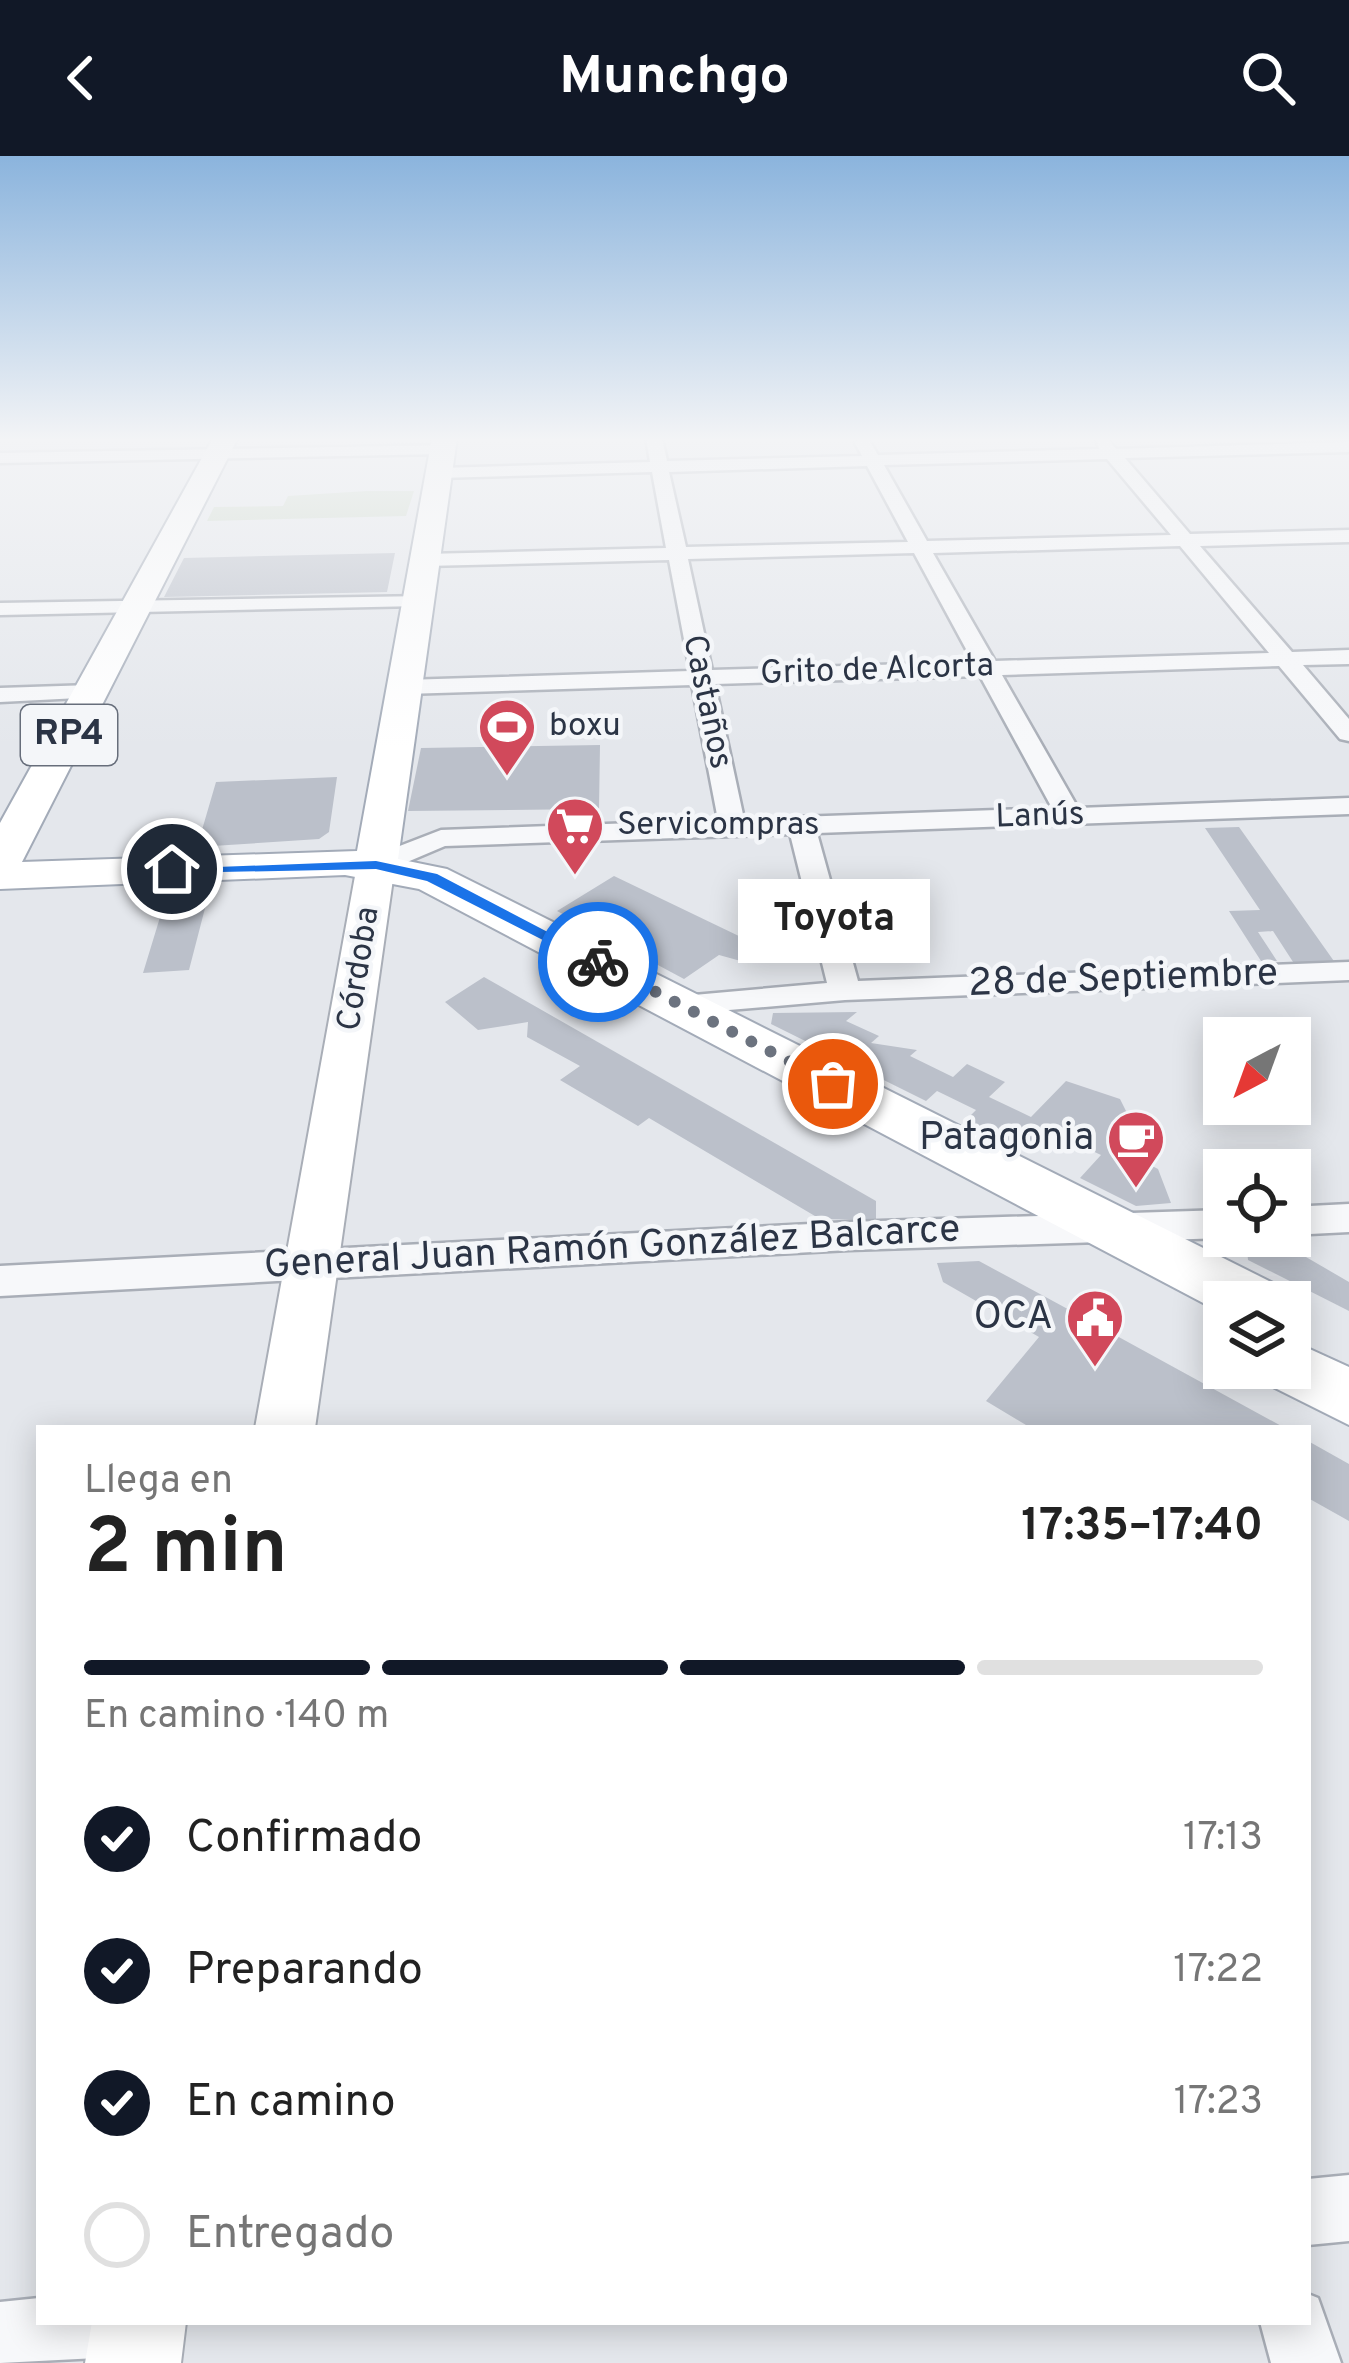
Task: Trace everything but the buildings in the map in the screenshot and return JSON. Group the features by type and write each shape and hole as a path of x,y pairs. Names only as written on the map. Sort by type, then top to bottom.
{"main road":[{"name":"RP4","path":"0,862 171,541"},
{"name":"Córdoba","path":"376,865 428,541"},
{"path":"0,876 345,862 432,878 1215,1281"},
{"path":"376,865 413,900 1203,1320"},
{"path":"1311,1331 1349,1351"},
{"path":"1311,1377 1349,1398"}],"street":[{"name":"Castaños","path":"676,541 699,678 732,824"},
{"path":"920,541 1069,816"},
{"path":"425,560 1150,541"},
{"path":"1188,541 1349,734"},
{"path":"0,609 419,600"},
{"name":"Grito de Alcorta","path":"405,686 1349,657"},
{"path":"0,695 92,692"},
{"name":"Lanús","path":"376,865 441,838 732,824 1349,806"},
{"path":"802,823 844,991"},
{"name":"Córdoba","path":"285,1425 376,865"},
{"name":"28 de Septiembre","path":"682,1004 844,991 1349,970"},
{"path":"1311,1220 1349,1218"},
{"name":"General Juan Ramón González Balcarce","path":"0,1280 1033,1228 1203,1225"},
{"path":"1311,2212 1349,2208"},
{"path":"0,2336 108,2325"},
{"path":"133,2363 138,2325"},
{"path":"1295,2325 1306,2363"}],"way so far":[{"path":"598,962 833,1084"}],"place":[{"name":"boxu","path":"507,778"},
{"name":"Servicompras","path":"575,877"},
{"name":"Toyota","path":"833,1084"},
{"name":"Patagonia","path":"1136,1190"},
{"name":"OCA","path":"1095,1369"}],"route":[{"path":"172,869 345,862 376,865 432,878 598,962"}]}
